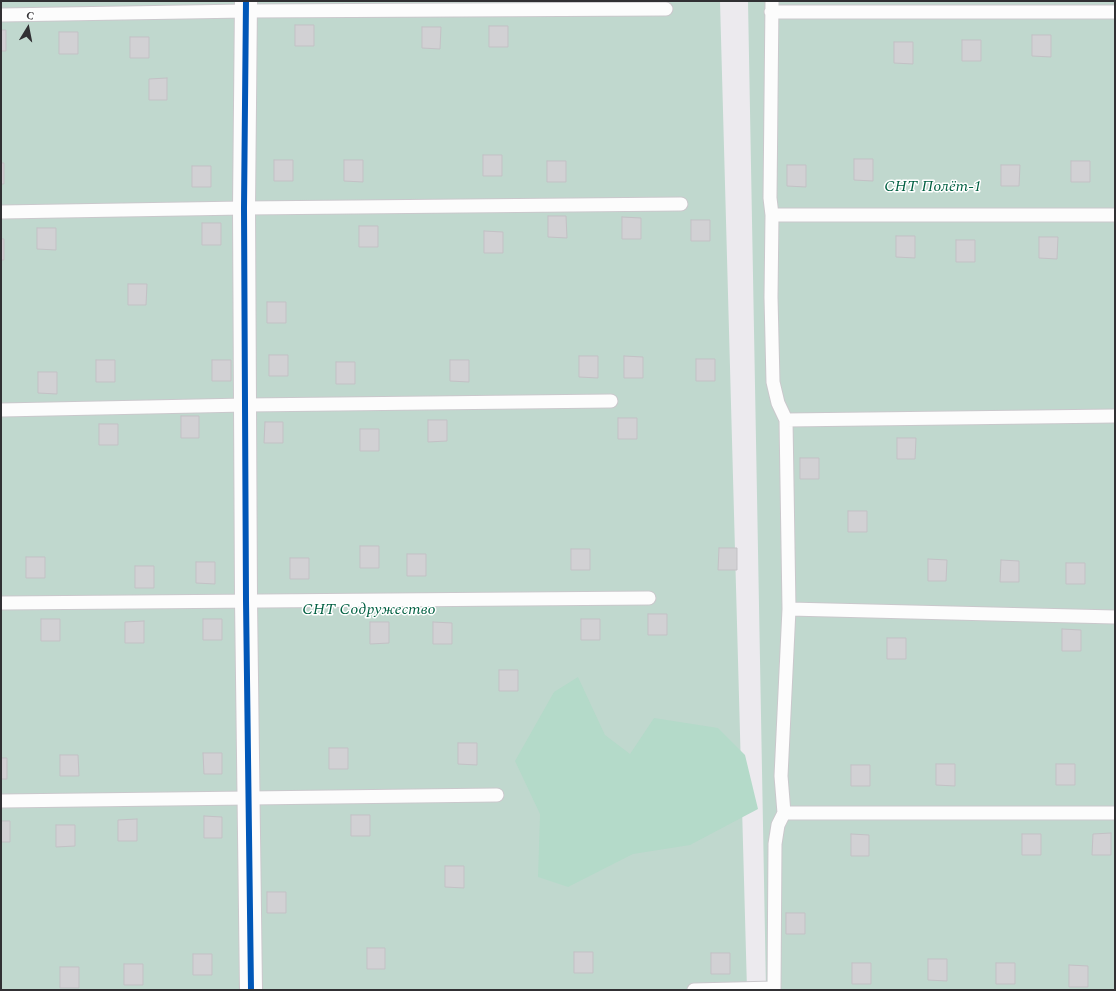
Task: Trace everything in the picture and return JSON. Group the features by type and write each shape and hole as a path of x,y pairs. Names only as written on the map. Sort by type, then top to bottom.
{"street":[{"path":"246,6 244,208 246,600 251,990"}],"lane":[{"path":"1,15 246,6 666,9"},
{"path":"694,990 774,989 775,844 778,825 784,813 781,776 789,609 786,420 778,402 773,382 771,297 772,215 770,198 772,6 1115,12"},
{"path":"1,212 682,204"},
{"path":"772,215 1115,215"},
{"path":"1,410 246,405 611,401"},
{"path":"786,420 1115,416"},
{"path":"1,603 649,598"},
{"path":"789,609 1115,616"},
{"path":"1,801 496,795"},
{"path":"784,813 1115,813"}],"green space":[{"name":"СНТ Содружество","path":"1,1 720,1 747,990 1,990"},
{"name":"СНТ Полёт-1","path":"748,1 1115,1 1115,990 766,990"},
{"path":"578,677 605,735 630,754 654,718 718,728 745,755 758,809 690,845 633,854 568,887 538,877 540,814 515,761 554,692"}],"building":[{"path":"295,25 314,25 314,46 295,46"},
{"path":"489,26 508,26 508,47 489,47"},
{"path":"422,27 441,27 440,49 422,48"},
{"path":"1,30 6,30 6,51 1,51"},
{"path":"59,32 78,32 78,54 59,54"},
{"path":"1032,35 1051,35 1051,57 1032,56"},
{"path":"130,37 149,37 149,58 130,58"},
{"path":"962,40 981,40 981,61 962,61"},
{"path":"894,42 913,42 913,64 894,63"},
{"path":"167,78 167,100 149,100 149,79"},
{"path":"483,155 502,155 502,176 483,176"},
{"path":"854,159 873,159 873,181 854,180"},
{"path":"274,160 293,160 293,181 274,181"},
{"path":"344,160 363,160 363,182 344,181"},
{"path":"547,161 566,161 566,182 547,182"},
{"path":"1071,161 1090,161 1090,182 1071,182"},
{"path":"1,163 4,163 4,184 1,184"},
{"path":"787,165 806,165 806,187 787,186"},
{"path":"1001,165 1020,165 1019,186 1001,186"},
{"path":"192,166 211,166 211,187 192,187"},
{"path":"548,216 566,216 567,238 548,237"},
{"path":"622,217 641,218 641,239 622,239"},
{"path":"691,220 710,220 710,241 691,241"},
{"path":"202,223 221,223 221,245 202,245"},
{"path":"359,226 378,226 378,247 359,247"},
{"path":"37,228 56,228 56,250 37,249"},
{"path":"484,231 503,232 503,253 484,253"},
{"path":"896,236 915,236 915,258 896,257"},
{"path":"1039,237 1058,237 1057,259 1039,258"},
{"path":"1,239 4,239 4,260 1,260"},
{"path":"956,240 975,240 975,262 956,262"},
{"path":"128,284 147,284 146,305 128,305"},
{"path":"267,302 286,302 286,323 267,323"},
{"path":"269,355 288,355 288,376 269,376"},
{"path":"579,356 598,356 598,378 579,377"},
{"path":"624,356 643,357 643,378 624,378"},
{"path":"696,359 715,359 715,381 696,381"},
{"path":"96,360 115,360 115,382 96,382"},
{"path":"212,360 231,360 231,381 212,381"},
{"path":"450,360 469,360 469,382 450,381"},
{"path":"336,362 355,362 355,384 336,384"},
{"path":"38,372 57,372 57,394 38,393"},
{"path":"181,416 199,416 199,438 181,438"},
{"path":"618,418 637,418 637,439 618,439"},
{"path":"428,420 447,420 447,441 428,442"},
{"path":"265,422 283,422 283,443 264,443"},
{"path":"99,424 118,424 118,445 99,445"},
{"path":"360,429 379,429 379,451 360,451"},
{"path":"897,438 916,438 915,459 897,459"},
{"path":"800,458 819,458 819,479 800,479"},
{"path":"848,511 867,511 867,532 848,532"},
{"path":"360,546 379,546 379,568 360,568"},
{"path":"719,548 737,548 737,570 718,570"},
{"path":"571,549 590,549 590,570 571,570"},
{"path":"407,554 426,554 426,576 407,576"},
{"path":"26,557 45,557 45,578 26,578"},
{"path":"290,558 309,558 309,579 290,579"},
{"path":"928,559 947,560 946,581 928,581"},
{"path":"1001,560 1019,561 1019,582 1000,582"},
{"path":"196,562 215,562 215,584 196,583"},
{"path":"1066,563 1085,563 1085,584 1066,584"},
{"path":"135,566 154,566 154,588 135,588"},
{"path":"648,614 667,614 667,635 648,635"},
{"path":"41,619 60,619 60,641 41,641"},
{"path":"203,619 222,619 222,640 203,640"},
{"path":"581,619 600,619 600,640 581,640"},
{"path":"144,621 144,643 125,643 125,622"},
{"path":"370,622 389,622 389,643 370,644"},
{"path":"433,622 452,623 452,644 433,644"},
{"path":"1062,629 1081,630 1081,651 1062,651"},
{"path":"887,638 906,638 906,659 887,659"},
{"path":"499,670 518,670 518,691 499,691"},
{"path":"458,743 477,743 477,765 458,764"},
{"path":"329,748 348,748 348,769 329,769"},
{"path":"203,753 222,753 222,774 204,774"},
{"path":"60,755 78,755 79,776 60,776"},
{"path":"1,758 7,758 7,779 1,779"},
{"path":"936,764 955,764 955,786 936,785"},
{"path":"1056,764 1075,764 1075,785 1056,785"},
{"path":"851,765 870,765 870,786 851,786"},
{"path":"351,815 370,815 370,836 351,836"},
{"path":"204,816 222,817 222,838 204,838"},
{"path":"137,819 137,841 118,841 118,820"},
{"path":"1,821 10,821 10,842 1,842"},
{"path":"56,825 75,825 75,846 56,847"},
{"path":"1111,833 1111,855 1092,855 1093,834"},
{"path":"851,834 869,835 869,856 851,856"},
{"path":"1022,834 1041,834 1041,855 1022,855"},
{"path":"445,866 464,866 464,888 445,887"},
{"path":"267,892 286,892 286,913 267,913"},
{"path":"786,913 805,913 805,934 786,934"},
{"path":"367,948 385,948 385,969 367,969"},
{"path":"574,952 593,952 593,973 574,973"},
{"path":"711,953 730,953 730,974 711,974"},
{"path":"193,954 212,954 212,975 193,975"},
{"path":"928,959 947,959 947,981 928,980"},
{"path":"852,963 871,963 871,984 852,984"},
{"path":"996,963 1015,963 1015,984 996,984"},
{"path":"124,964 143,964 143,985 124,985"},
{"path":"1069,965 1088,966 1088,987 1069,987"},
{"path":"60,967 79,967 79,988 60,988"}],"cycle path":[{"path":"246,1 244,208 246,600 251,990"}]}
